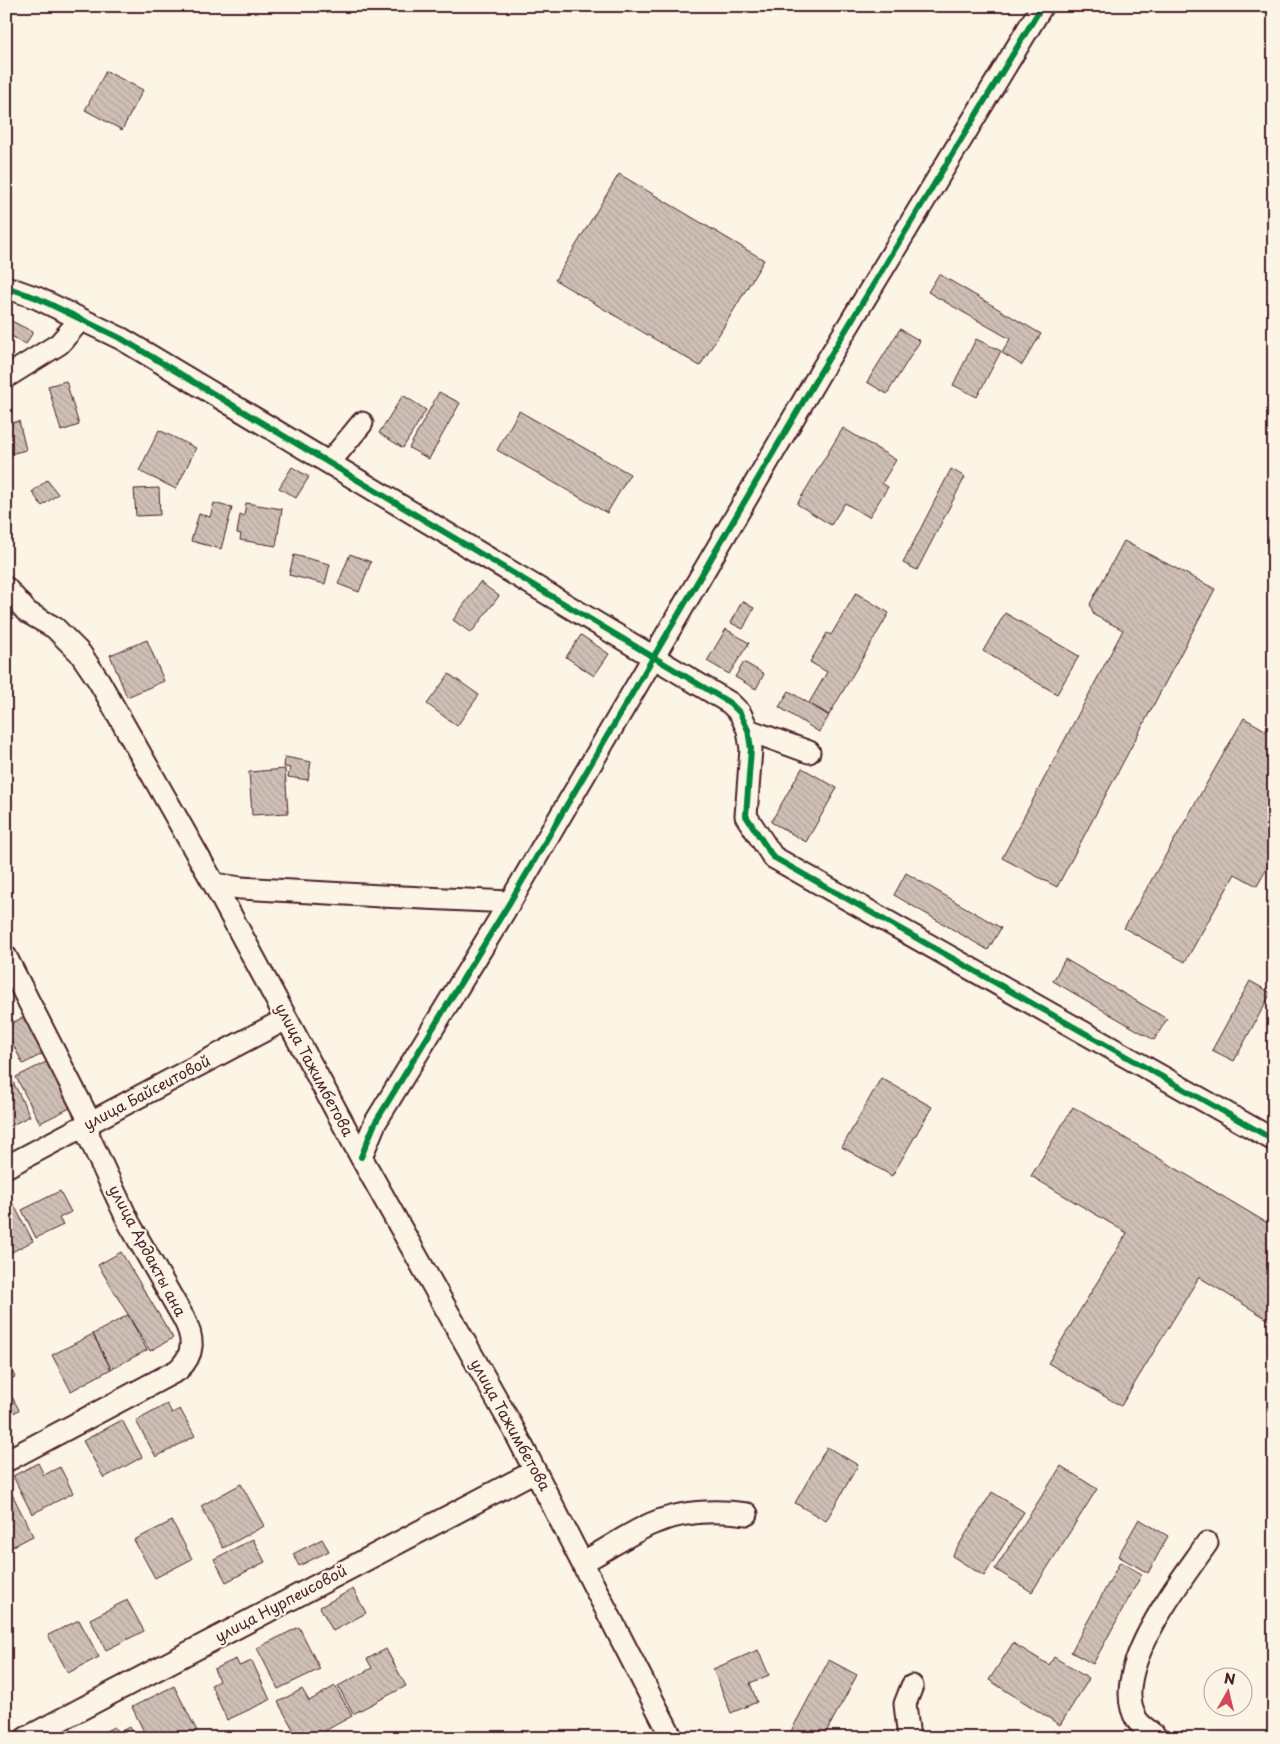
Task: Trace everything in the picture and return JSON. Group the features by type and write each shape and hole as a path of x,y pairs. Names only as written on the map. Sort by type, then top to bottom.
{"street":[{"path":"361,1157 376,1123 654,659 816,380 1042,6"},
{"path":"6,287 122,338 730,703 740,713 748,730 751,772 745,806 746,816 773,857 1274,1140"},
{"path":"6,377 58,344 81,319"},
{"path":"329,463 362,423"},
{"name":"улица Тажимбетова","path":"6,588 27,612 54,628 80,653 99,681 214,884 361,1157 535,1471 672,1738"},
{"path":"6,616 27,612"},
{"path":"748,730 809,752"},
{"path":"214,884 241,888 510,902"},
{"name":"улица Ардакты ана","path":"6,956 87,1116 89,1137 128,1223 190,1332 192,1343 190,1356 178,1370 6,1461"},
{"name":"улица Байсеитовой","path":"6,1167 286,1019"},
{"name":"улица Нурпеисовой","path":"26,1738 535,1471"},
{"path":"583,1562 652,1524 697,1513 722,1511 747,1514"},
{"path":"1157,1738 1137,1720 1130,1693 1132,1671 1141,1646 1207,1543"},
{"path":"909,1738 905,1704 912,1686"}],"building":[{"path":"106,71 143,90 122,130 85,110"},
{"path":"619,174 764,260 700,366 555,280"},
{"path":"939,274 1041,334 1022,365 1002,353 1010,339 928,292"},
{"path":"6,318 33,332 26,344 6,333"},
{"path":"900,329 920,341 887,394 867,382"},
{"path":"976,339 1001,351 977,397 953,385"},
{"path":"66,381 79,425 61,431 48,386"},
{"path":"439,392 460,403 429,459 409,448"},
{"path":"403,395 426,410 403,448 379,433"},
{"path":"519,411 630,474 607,513 497,450"},
{"path":"19,421 26,450 6,455 6,425"},
{"path":"843,428 896,460 882,483 888,487 869,517 845,503 831,525 797,504"},
{"path":"159,430 196,448 176,489 139,471"},
{"path":"292,467 309,477 296,498 279,488"},
{"path":"951,469 965,477 917,570 903,563"},
{"path":"47,480 58,494 42,506 32,492"},
{"path":"159,488 160,515 136,516 134,489"},
{"path":"214,503 232,508 221,549 191,541 199,514 210,517"},
{"path":"246,503 282,509 276,546 240,540 241,534 237,533 240,515 244,516"},
{"path":"1124,541 1215,589 1057,887 1002,858 1123,630 1094,615 1090,604"},
{"path":"350,554 371,562 359,592 338,584"},
{"path":"294,555 330,564 325,584 289,575"},
{"path":"480,582 499,596 471,633 453,620"},
{"path":"856,593 889,613 829,715 809,703 827,672 810,662 827,633 831,635"},
{"path":"742,601 754,608 743,629 731,623"},
{"path":"1005,613 1079,656 1057,694 983,651"},
{"path":"726,629 749,643 729,674 707,661"},
{"path":"581,635 609,654 594,676 566,657"},
{"path":"147,640 164,681 127,697 110,655"},
{"path":"744,662 764,674 756,689 735,677"},
{"path":"449,674 479,695 457,726 427,704"},
{"path":"789,691 829,716 819,732 779,707"},
{"path":"1244,718 1274,735 1274,856 1257,886 1235,874 1185,962 1124,928"},
{"path":"285,757 311,762 308,780 288,777 290,768 284,767"},
{"path":"802,768 837,788 806,842 771,822"},
{"path":"285,769 288,813 252,815 249,772"},
{"path":"906,873 1001,928 988,950 894,895"},
{"path":"1065,959 1167,1019 1154,1040 1053,981"},
{"path":"1250,981 1271,993 1234,1061 1212,1050"},
{"path":"28,1015 46,1052 23,1064 6,1031 6,1026"},
{"path":"48,1061 72,1107 40,1123 16,1077"},
{"path":"881,1078 932,1107 892,1176 842,1147"},
{"path":"13,1082 30,1116 6,1128 6,1085"},
{"path":"1073,1107 1274,1227 1274,1323 1199,1277 1121,1406 1048,1363 1127,1233 1031,1176"},
{"path":"60,1191 71,1212 59,1218 63,1225 36,1238 22,1210"},
{"path":"9,1196 33,1241 6,1255 6,1198"},
{"path":"121,1252 173,1338 150,1351 98,1265"},
{"path":"128,1315 147,1350 111,1369 93,1334"},
{"path":"93,1334 111,1369 71,1391 52,1355"},
{"path":"6,1360 15,1377 6,1381"},
{"path":"9,1391 19,1410 6,1417 6,1393"},
{"path":"167,1404 172,1413 180,1409 195,1436 156,1457 136,1421"},
{"path":"122,1420 142,1457 104,1478 83,1441"},
{"path":"827,1447 858,1465 826,1521 795,1503"},
{"path":"38,1463 44,1475 60,1467 73,1493 32,1514 13,1476"},
{"path":"1061,1466 1097,1489 1032,1592 995,1569"},
{"path":"241,1484 264,1526 223,1548 201,1506"},
{"path":"8,1486 33,1536 6,1550 6,1487"},
{"path":"992,1492 1024,1512 984,1576 952,1556"},
{"path":"1139,1519 1168,1536 1148,1573 1118,1556"},
{"path":"172,1521 192,1559 155,1578 134,1540"},
{"path":"253,1539 265,1562 226,1582 214,1559"},
{"path":"322,1539 329,1551 299,1566 293,1554"},
{"path":"1120,1562 1142,1574 1093,1664 1071,1652"},
{"path":"353,1589 366,1613 333,1631 320,1607"},
{"path":"127,1600 144,1631 106,1650 90,1619"},
{"path":"79,1620 99,1657 68,1673 48,1635"},
{"path":"299,1627 320,1669 278,1689 257,1648"},
{"path":"1013,1643 1049,1665 1054,1657 1089,1679 1060,1725 989,1680"},
{"path":"386,1649 406,1686 353,1714 338,1686 372,1668 367,1659"},
{"path":"758,1650 769,1675 750,1683 757,1702 731,1713 713,1669"},
{"path":"236,1659 239,1666 252,1661 270,1700 227,1720 211,1685 219,1681 214,1669"},
{"path":"829,1660 857,1675 823,1738 794,1738 789,1735"},
{"path":"174,1686 197,1731 183,1738 147,1738 132,1707"},
{"path":"335,1686 352,1716 312,1738 298,1738 278,1702 302,1689 309,1701"},
{"path":"114,1727 118,1733 129,1727 135,1738 102,1738 100,1734"}],"cycle path":[{"path":"361,1157 375,1123 510,902 821,371 1042,6"},
{"path":"6,287 37,298 122,339 730,703 740,713 748,730 751,749 746,816 773,857 1274,1140"}]}
